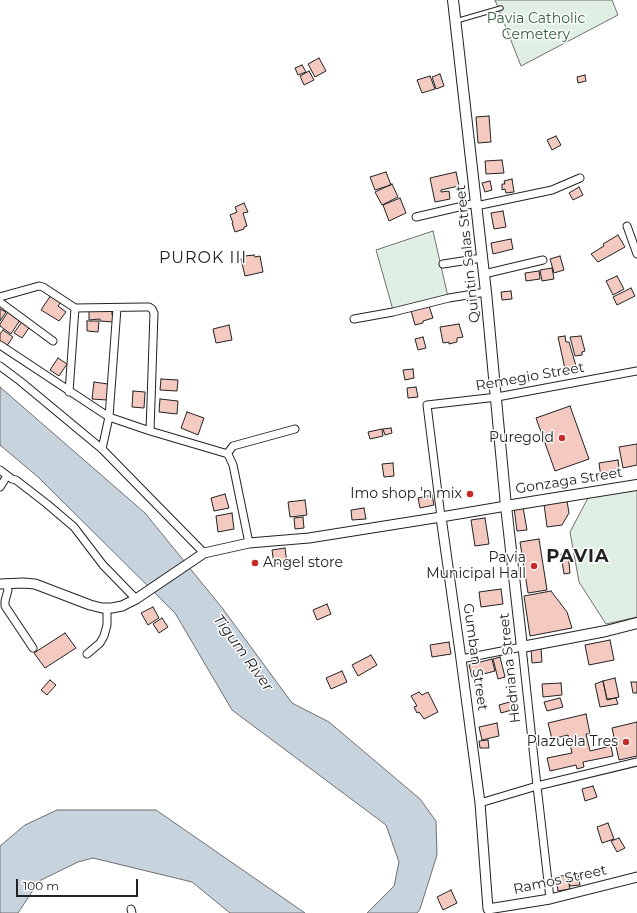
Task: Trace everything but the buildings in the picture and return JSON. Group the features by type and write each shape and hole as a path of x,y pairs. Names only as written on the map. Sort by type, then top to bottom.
{"main road":[{"name":"Quintin Salas Street","path":"453,0 497,397 506,506"},
{"name":"Gonzaga Street","path":"506,506 637,485"},
{"name":"Hedriana Street","path":"506,506 522,647"},
{"path":"522,647 606,631 637,623"}],"street":[{"path":"416,217 552,190 580,178"},
{"path":"628,226 637,254"},
{"path":"443,264 482,258"},
{"path":"484,274 543,260"},
{"path":"0,297 39,286 43,287 75,308 149,307 152,309 154,313 150,431"},
{"path":"354,319 393,312 449,298 486,292"},
{"path":"0,302 53,341"},
{"path":"69,392 75,308"},
{"path":"102,449 109,417 117,308"},
{"path":"0,345 109,417 227,454 233,465 249,543"},
{"path":"0,366 20,380 102,449 201,554"},
{"name":"Remegio Street","path":"427,404 497,397 637,371"},
{"name":"Gumban Street","path":"427,404 480,803 489,911"},
{"path":"227,454 233,446 295,429"},
{"path":"0,470 41,499 74,527 103,565 139,597"},
{"path":"0,486 7,476"},
{"path":"3,584 23,582 35,584 90,605 107,608 122,606 139,597 201,554 249,543 309,538 506,506"},
{"path":"3,584 8,590 5,606 33,648"},
{"path":"88,654 100,644 104,636 107,624 107,608"},
{"path":"462,659 522,647"},
{"name":"Hedriana Street","path":"522,647 550,900"},
{"path":"480,803 537,786 637,762"},
{"name":"Ramos Street","path":"489,911 550,900 637,877"}],"lane":[{"path":"455,21 501,8"}],"green space":[{"name":"Pavia Catholic Cemetery","path":"495,0 612,0 618,15 521,66"},
{"path":"433,231 448,297 393,310 376,250"},
{"path":"637,488 637,617 606,624 579,582 570,532 589,496"}],"water":[{"name":"Tigum River","path":"0,387 145,513 223,609 292,703 329,722 420,799 436,821 437,855 420,909 417,913 367,913 394,886 399,862 386,825 232,710 175,613 38,477 0,445"},
{"path":"57,810 156,810 305,913 230,913 192,882 93,858 78,862 39,881 18,913 0,913 0,846 25,825"}],"place":[{"name":"Puregold","path":"562,438"},
{"name":"Imo shop 'n mix","path":"470,494"},
{"name":"Angel store","path":"255,563"},
{"name":"Pavia Municipal Hall","path":"534,566"},
{"name":"Plazuela Tres","path":"626,742"}],"district":[{"name":"PUROK III","path":"203,258"},
{"name":"PAVIA","path":"578,557"}]}
